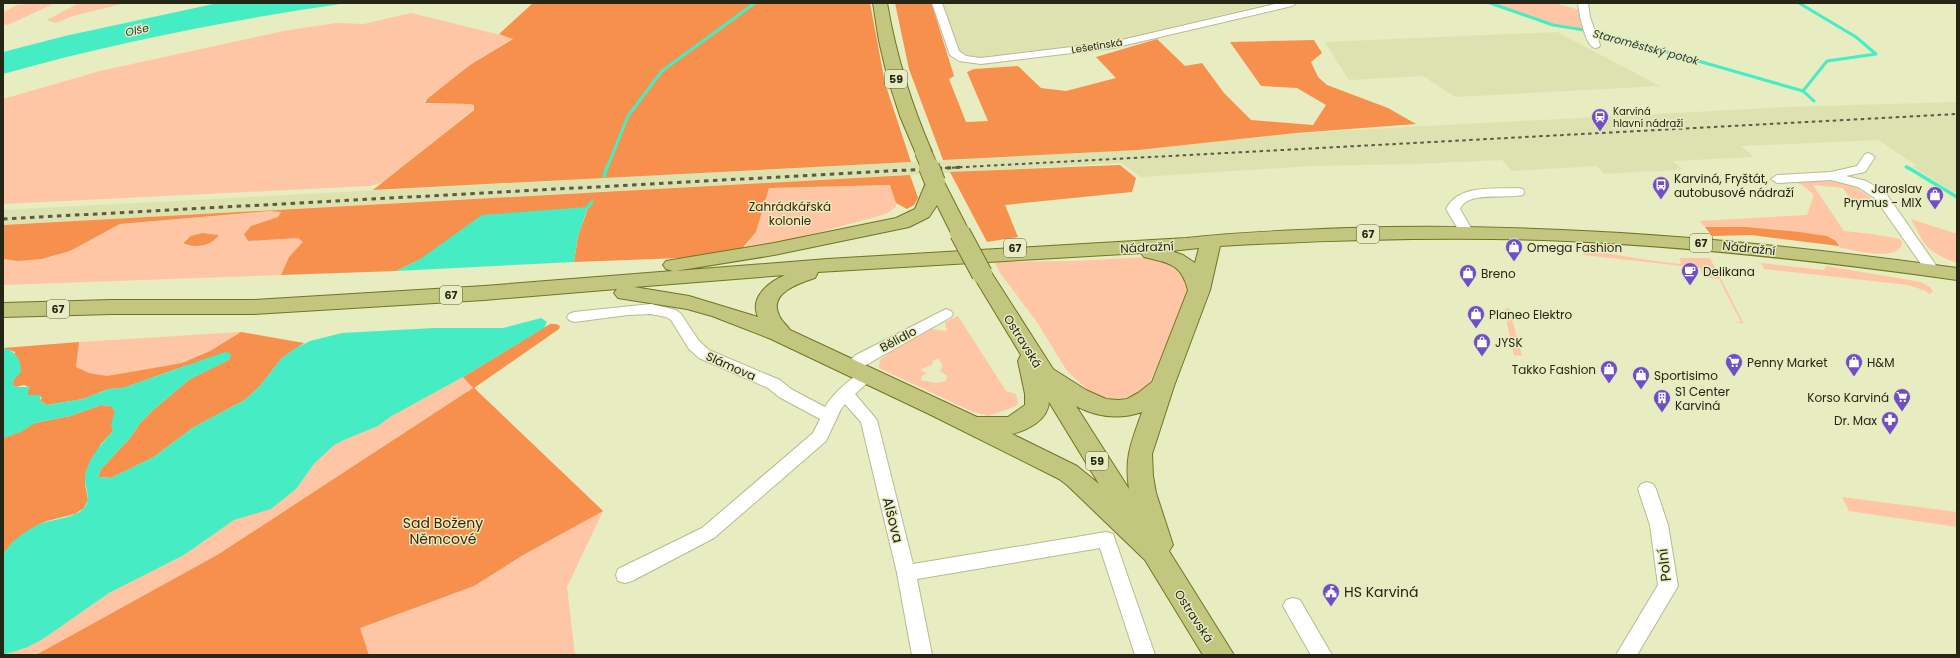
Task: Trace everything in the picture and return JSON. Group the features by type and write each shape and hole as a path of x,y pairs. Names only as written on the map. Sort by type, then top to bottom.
{"main road":[{"name":"Ostravská","path":"880,3 886,40 896,78 911,124 935,182 960,233 982,274 1040,369 1219,655"},
{"path":"650,268 774,249 902,223 922,213 929,202 935,182"},
{"name":"Nádražní","path":"823,262 1088,250 1268,238 1406,233 1467,233 1610,238 1703,244 1816,255 1957,274"},
{"name":"67","path":"1200,283 1218,257 1231,250 1268,238"},
{"name":"67","path":"112,307 650,268 823,262 1169,241 1211,241 1200,283 1162,386"},
{"path":"1088,250 1151,253 1173,258 1183,262 1191,269 1195,273 1200,283"},
{"name":"67","path":"3,310 112,307 235,308 484,293 790,268 823,262"},
{"name":"67","path":"782,334 767,312 770,295 783,283 823,262"},
{"path":"749,322 752,309 758,296 772,280 790,268"},
{"path":"484,293 571,291 646,294 682,300 782,334 972,423 1070,474 1087,487 1154,552"},
{"path":"972,423 992,428 1005,428 1022,422 1034,412 1038,402 1026,346"},
{"path":"1040,369 1080,398 1101,407 1122,408 1132,406 1148,398 1162,386"},
{"path":"1162,386 1143,440 1139,461 1143,493 1169,577"}],"street":[{"name":"Lešetínská","path":"937,3 954,53 963,59 981,61 1113,45 1292,3"},
{"path":"1583,3 1585,17 1595,45"},
{"path":"1777,179 1831,176 1861,169 1869,157"},
{"path":"1861,169 1871,188"},
{"path":"1831,176 1854,181 1871,188 1884,199 1933,271"},
{"path":"1467,233 1454,209 1454,205 1460,199 1472,195 1518,192"},
{"name":"Slámova","path":"574,317 628,310 651,309 670,313 676,317 694,345 704,354 774,384 786,393 828,416"},
{"name":"Bělidlo","path":"859,370 861,359 946,314"},
{"path":"625,575 708,533 820,437 828,416 834,406 845,394 859,370"},
{"name":"Alšova","path":"845,394 869,420 906,573 922,655"},
{"name":"Polní","path":"1626,655 1668,586 1659,525 1647,489"},
{"path":"906,573 1106,539 1145,655"},
{"path":"1293,606 1322,655"}],"shaded area":[{"path":"942,3 1269,3 1119,40 979,59 967,57 956,47"},
{"path":"1557,32 1660,86 1455,97 1423,76 1349,80 1325,42"},
{"path":"1957,102 1957,194 1913,167 1917,166 1879,140 1741,146 1754,157 1673,161 1682,169 1654,172 1604,174 1597,166 1512,171 1502,160 1413,164 1311,166 1141,177 1121,163 3,225 3,210 1138,150 1266,135 1370,129 1788,107"}],"green space":[{"path":"55,3 8,25 3,24 3,12 17,5"},
{"path":"79,3 126,3 73,16 56,23 47,20"},
{"path":"533,3 870,3 885,83 911,162 373,190 474,110 474,105 470,104 425,103 427,99 470,65 513,39 499,34"},
{"path":"895,3 930,3 932,5 954,76 949,79 966,122 988,121 967,72 974,69 1018,66 1041,88 1066,91 1116,78 1096,57 1157,39 1185,66 1202,63 1224,93 1251,120 1313,125 1326,105 1297,88 1261,86 1230,42 1314,40 1322,53 1311,62 1318,77 1327,85 1388,108 1416,124 1296,133 1138,150 943,160 909,69"},
{"path":"1493,3 1554,3 1580,10 1586,29 1552,24"},
{"path":"411,13 513,38 470,65 424,101 427,104 469,104 474,105 475,108 384,182 369,186 3,204 3,99 100,71 284,31 336,23 364,24"},
{"path":"1120,165 1136,178 1132,192 1005,205 1018,237 987,242 950,172"},
{"path":"910,175 918,198 914,205 907,209 896,203 890,185 769,188 756,232 740,251 707,257 574,262 578,236 588,208 419,260 396,271 281,275 289,257 303,242 298,238 248,241 244,234 251,226 278,217 281,212 270,211 120,224 70,251 41,259 18,261 3,259 3,225"},
{"path":"1794,181 1827,181 1848,185 1858,189 1875,203 1851,200 1843,188 1813,185 1844,231 1900,239 1902,242 1899,249 1884,254 1862,252 1835,246 1838,246 1836,241 1827,236 1747,227 1705,227 1699,221 1807,215 1814,195 1805,187"},
{"name":"Zahrádkářská kolonie","path":"890,185 896,207 886,214 776,244 743,250 756,232 769,188"},
{"path":"270,211 281,212 279,217 251,226 244,234 248,241 298,238 304,242 289,257 281,275 3,285 3,259 18,261 70,251 120,224","holes":["202,233 219,235 216,239 207,244 193,246 183,243 186,239"]},
{"path":"1911,219 1957,234 1957,263 1930,249 1921,238"},
{"path":"1705,227 1747,227 1799,232 1827,236 1836,241 1839,246 1751,235 1712,236"},
{"path":"202,233 219,235 212,242 198,246 183,243 191,236"},
{"path":"1581,249 1681,264 1680,258 1710,258 1744,324 1733,321 1741,322 1719,279 1704,277 1700,268 1584,255"},
{"path":"1145,257 1170,262 1187,273 1188,289 1168,341 1148,386 1139,393 1125,398 1114,399 1102,397 1090,392 1067,371 1037,322 1000,273 995,262 1072,261"},
{"path":"1761,263 1824,270 1826,266 1921,282 1930,287 1933,292 1929,294 1926,291 1908,285 1764,269"},
{"path":"1509,308 1522,356 1514,355 1504,310"},
{"path":"958,316 1006,391 1016,394 1018,403 1016,406 989,416 973,412 879,368 880,360 901,344 931,329 947,331 945,322","holes":["939,359 943,366 940,371 947,376 946,381 936,383 921,380 922,376 927,373 921,369 932,365 933,360"]},
{"name":"Sad Boženy Němcové","path":"550,324 560,326 559,329 474,388 603,511 523,555 474,586 360,628 369,655 36,655 219,554 473,388 463,377"},
{"path":"241,332 210,351 182,363 107,376 89,373 76,367 79,342"},
{"path":"241,332 304,343 282,358 260,386 245,400 194,427 154,457 111,478 98,477 101,469 131,437 140,423 152,411 190,379 230,359 185,366 123,388 109,389 83,399 47,405 40,401 42,397 27,394 29,387 24,385 16,387 13,385 15,352 3,348 79,342 76,367 89,373 107,376 182,363 210,351"},
{"name":"Sad Boženy Němcové","path":"463,377 603,511 567,587 575,655 6,655 28,647 43,639 109,593 184,555 234,520 271,508 296,489 314,464 333,446 378,426 390,417"},
{"path":"101,405 111,406 115,411 113,431 101,444 86,471 85,484 88,500 84,508 75,514 47,521 36,526 13,542 3,554 3,438 17,433 35,423 70,416"},
{"path":"1842,497 1957,512 1957,527 1849,511"}],"water":[{"name":"Olše","path":"218,3 347,3 217,24 45,62 3,74 3,52 65,36"},
{"path":"588,207 578,236 574,262 396,271 419,260 482,215"},
{"path":"541,318 547,322 544,328 463,377 390,417 378,426 333,446 314,464 296,489 271,509 234,520 184,555 109,593 43,639 28,647 3,655 3,554 15,540 24,533 42,523 74,515 84,508 88,501 85,479 88,465 95,453 113,431 111,425 115,411 111,406 101,405 70,416 35,423 21,432 3,438 3,348 14,353 19,359 21,372 13,381 13,385 16,387 30,387 27,393 29,395 41,395 40,401 47,405 83,399 109,389 123,388 225,352 230,353 231,357 227,361 190,379 140,423 131,437 101,469 98,477 111,478 154,457 194,427 245,400 260,386 282,358 296,348 310,341 342,333 434,328 503,328"}],"waterway":[{"path":"607,168 628,116 662,71 755,3"},
{"name":"Staroměstský potok","path":"1490,3 1553,25 1597,32 1803,91"},
{"name":"Staroměstský potok","path":"1799,3 1856,37 1876,54 1827,61 1803,91"},
{"name":"Staroměstský potok","path":"1803,91 1814,101"},
{"path":"604,176 607,167"},
{"path":"1907,167 1957,197"},
{"path":"588,207 592,202"}],"railway":[{"path":"945,168 1957,114"},
{"path":"3,219 964,167"}],"place":[{"name":"Karviná hlavní nádraží","path":"1600,132"},
{"name":"Karviná, Fryštát, autobusové nádraží","path":"1661,200"},
{"name":"Jaroslav Prymus - MIX","path":"1935,210"},
{"name":"Omega Fashion","path":"1514,262"},
{"name":"Delikana","path":"1690,286"},
{"name":"Breno","path":"1468,288"},
{"name":"Planeo Elektro","path":"1476,329"},
{"name":"JYSK","path":"1482,357"},
{"name":"Penny Market","path":"1734,377"},
{"name":"H&M","path":"1854,377"},
{"name":"Takko Fashion","path":"1609,384"},
{"name":"Sportisimo","path":"1641,390"},
{"name":"Korso Karviná","path":"1902,412"},
{"name":"S1 Center Karviná","path":"1662,413"},
{"name":"Dr. Max","path":"1890,435"},
{"name":"HS Karviná","path":"1331,607"}]}
